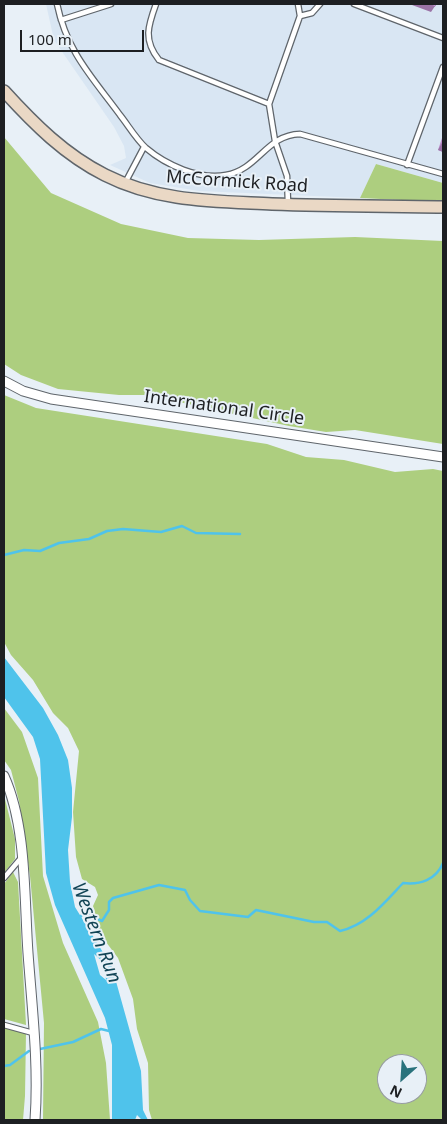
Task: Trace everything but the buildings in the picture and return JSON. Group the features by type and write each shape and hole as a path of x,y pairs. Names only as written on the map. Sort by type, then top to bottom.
{"main road":[{"name":"McCormick Road","path":"4,91 61,148 88,166 124,184 158,195 180,199 288,204 443,207"}],"street":[{"name":"International Circle","path":"4,381 23,391 51,400 443,457"},
{"path":"4,776 14,808 21,858 37,1096 35,1120"}],"lane":[{"path":"57,4 60,20 69,44 78,59 144,147 172,165 209,176 224,176 246,168 275,141 286,134 316,137 443,174"},
{"path":"60,20 112,4"},
{"path":"156,4 147,29 150,47 159,60 268,104"},
{"path":"288,204 287,176 275,141 268,104 300,16 298,4"},
{"path":"300,16 312,13 320,4"},
{"path":"354,4 443,38"},
{"path":"407,165 443,67"},
{"path":"124,184 144,147"},
{"path":"4,878 21,858"},
{"path":"4,1025 33,1033"}],"shaded area":[{"path":"46,4 443,4 443,183 376,164 360,198 199,191 150,183 110,165 126,158 124,146 114,127 54,40"}],"green space":[{"path":"4,137 51,193 121,224 188,238 259,240 355,237 443,241 443,444 355,430 326,432 289,426 147,395 119,395 58,389 21,375 4,364"},
{"path":"376,164 443,183 443,202 360,198"},
{"path":"4,395 36,408 267,444 306,457 344,460 395,472 433,469 443,471 443,1120 152,1120 149,1110 148,1063 137,1029 133,999 118,958 100,934 93,906 98,895 95,887 82,879 76,857 73,812 79,751 68,728 53,713 33,680 11,655 4,642"},
{"path":"4,708 22,732 38,778 43,876 63,943 98,1022 106,1063 110,1120 43,1120 44,1023 30,876 19,801 11,770 4,760"},
{"path":"4,795 15,839 15,859 4,873"},
{"path":"13,872 18,882 26,1025 4,1019 4,884"},
{"path":"4,1028 26,1033 23,1120 4,1120"}],"water":[{"path":"4,657 43,708 58,735 68,760 72,788 72,817 68,850 70,882 75,907 112,967 141,1071 143,1110 148,1120 142,1120 137,1115 135,1120 112,1120 112,1045 105,1018 55,905 46,873 40,759 33,737 4,697","holes":["94,954 104,963 106,980 100,975"]}],"waterway":[{"path":"4,555 24,550 40,551 59,543 89,539 107,531 123,529 161,532 182,526 196,533 240,534"},
{"name":"Western Run","path":"78,919 84,913 102,921 109,910 109,902 113,898 159,885 185,890 190,900 200,911 248,917 256,910 314,922 327,922 340,931 359,924 367,918 403,883 421,882 432,877 443,863"},
{"path":"40,1049 73,1042 101,1029 109,1031"},
{"path":"4,1066 10,1065 29,1051"}]}
